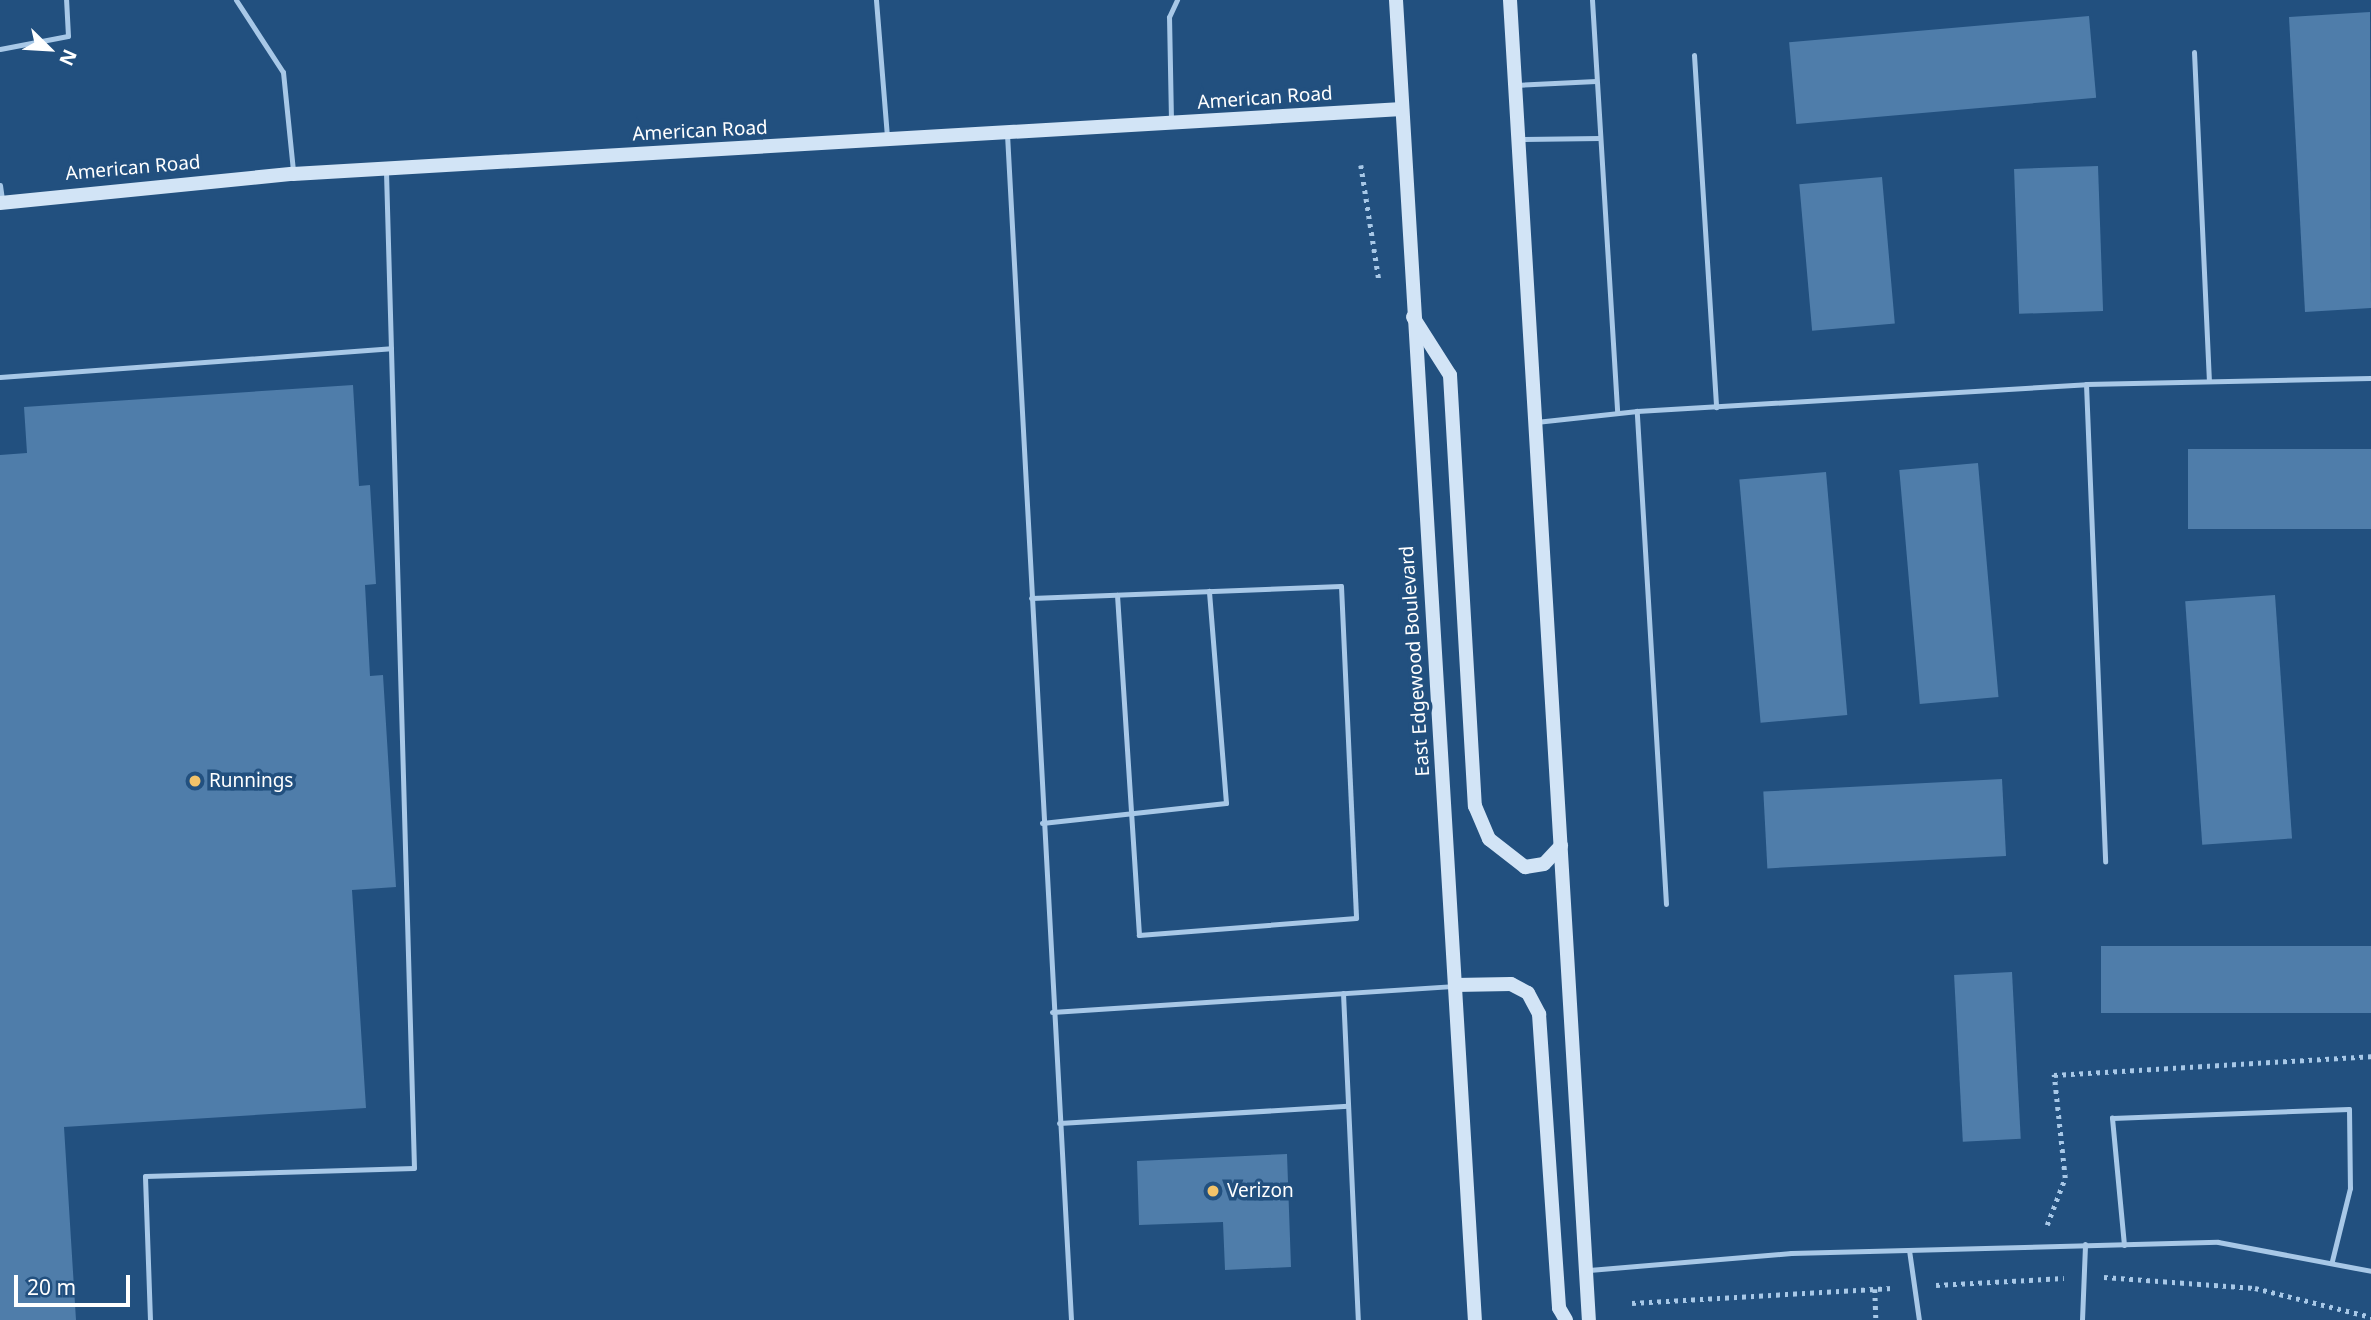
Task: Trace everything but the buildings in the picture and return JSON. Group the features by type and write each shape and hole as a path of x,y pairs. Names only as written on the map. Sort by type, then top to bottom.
{"street":[{"name":"East Edgewood Boulevard","path":"1396,0 1412,316 1475,1320"},
{"path":"1509,4 1588,1320"},
{"name":"American Road","path":"1,203 293,174 1007,134 1402,108"},
{"path":"1412,316 1450,375 1475,806 1489,839 1525,867 1544,863 1561,846"},
{"path":"1455,985 1511,984 1528,993 1539,1014 1559,1308 1566,1320"}],"lane":[{"path":"0,49 68,36 66,0"},
{"path":"236,0 283,72 293,174"},
{"path":"876,0 888,140"},
{"path":"1171,123 1169,17 1177,0"},
{"path":"1592,0 1617,411"},
{"path":"2194,52 2209,381"},
{"path":"1694,55 1716,407"},
{"path":"1515,85 1596,81"},
{"path":"1007,134 1052,1012 1071,1320"},
{"path":"1518,139 1600,138"},
{"path":"150,1320 145,1176 414,1168 386,168"},
{"path":"0,185 1,203"},
{"path":"0,377 391,348"},
{"path":"1535,422 1617,411 2085,384 2371,378"},
{"path":"2085,384 2105,862"},
{"path":"1637,411 1666,904"},
{"path":"1031,598 1117,594 1341,586 1356,918 1139,935 1117,594"},
{"path":"1042,823 1226,803 1209,591"},
{"path":"1052,1012 1455,985"},
{"path":"1343,993 1358,1320"},
{"path":"1059,1123 1348,1106"},
{"path":"2124,1245 2112,1118 2349,1109 2350,1188 2332,1261"},
{"path":"1586,1270 1909,1250 2218,1242 2332,1261 2371,1271"},
{"path":"2081,1320 2085,1244"},
{"path":"1909,1250 1919,1320"}],"path":[{"path":"1361,165 1379,280"},
{"path":"1632,1303 2084,1277 2231,1285 2371,1317"},
{"path":"1875,1289 1876,1320"}],"place":[{"name":"Runnings","path":"195,781"},
{"name":"Verizon","path":"1213,1191"}]}
